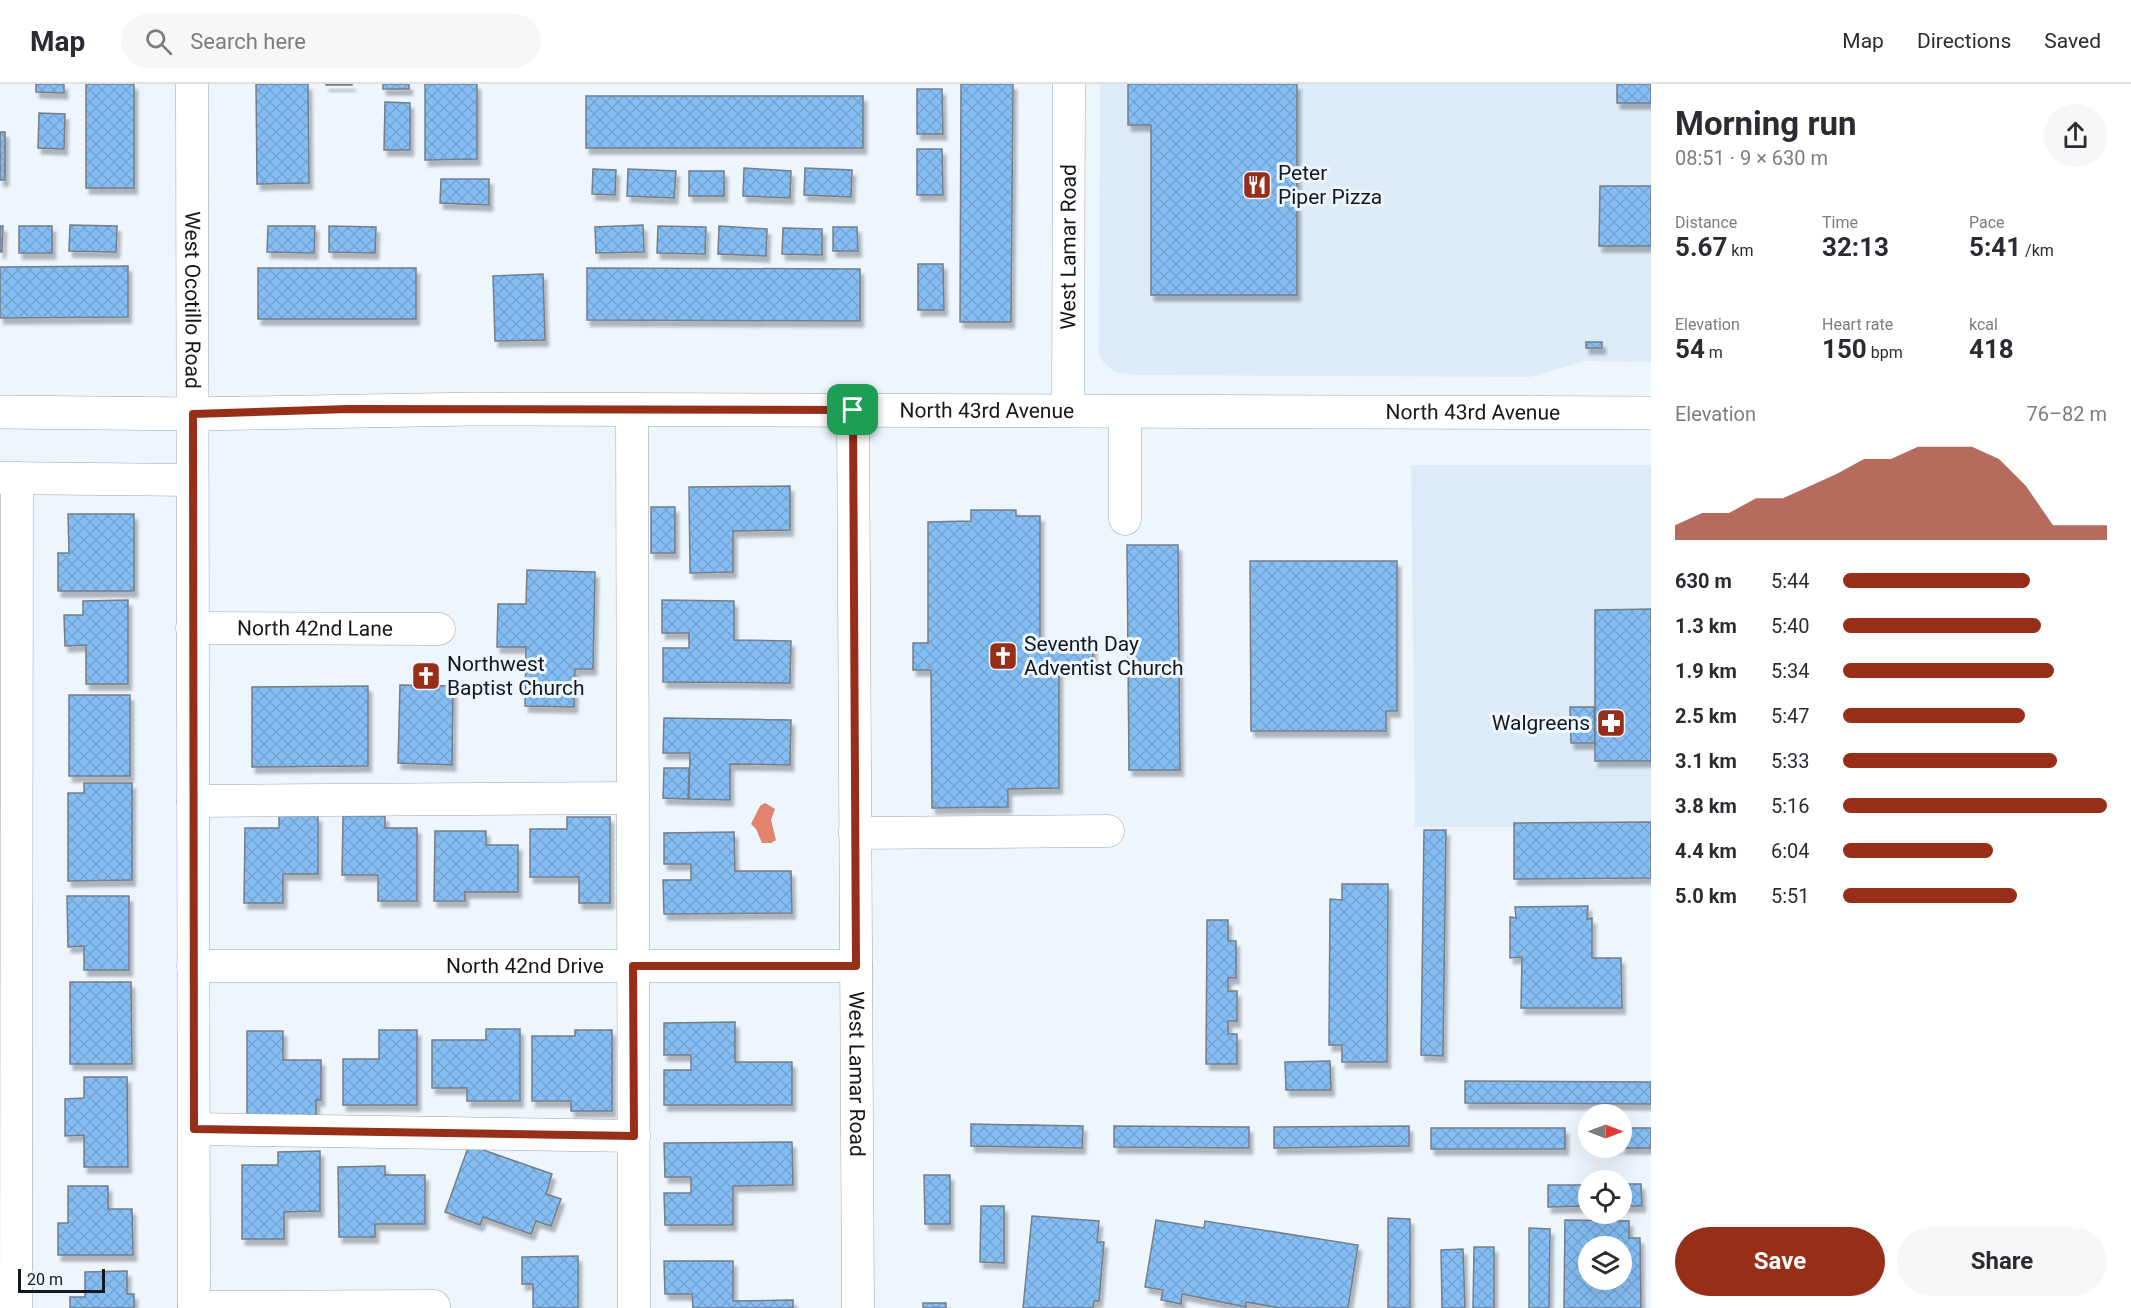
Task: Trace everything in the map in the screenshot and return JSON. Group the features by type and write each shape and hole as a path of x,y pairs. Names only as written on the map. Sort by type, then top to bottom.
{"main road":[{"name":"North 43rd Avenue","path":"0,412 193,414 348,409 1651,413"}],"street":[{"name":"West Ocotillo Road","path":"192,84 194,1308"},
{"name":"West Lamar Road","path":"1068,411 1069,84"},
{"path":"632,410 634,1308"},
{"name":"West Lamar Road","path":"853,410 858,1308"},
{"path":"1125,411 1125,519"},
{"path":"16,1308 8,478 191,480"},
{"name":"North 42nd Lane","path":"192,628 439,629"},
{"path":"193,801 633,798"},
{"path":"855,833 1108,831"},
{"name":"North 42nd Drive","path":"193,966 856,966"},
{"path":"194,1129 634,1136"},
{"path":"194,1308 434,1306"}],"shaded area":[{"path":"1100,84 1651,84 1651,362 1585,361 1530,377 1134,375 1115,372 1103,362 1099,353"},
{"path":"1411,465 1651,465 1651,827 1415,827"},
{"path":"765,803 775,809 771,820 776,840 771,843 762,843 756,829 751,824 760,806"}],"building":[{"path":"36,84 64,84 64,93 36,92"},
{"path":"86,84 134,84 134,188 86,188"},
{"path":"256,84 308,84 309,183 257,184"},
{"path":"352,84 352,85 326,85"},
{"path":"383,84 409,84 409,89 383,89"},
{"path":"425,84 477,84 477,159 425,160"},
{"path":"961,84 1013,84 1011,322 960,322"},
{"path":"1128,84 1297,84 1297,295 1151,295 1151,125 1128,125"},
{"path":"1617,84 1651,84 1651,103 1617,103"},
{"path":"917,89 942,89 943,134 917,134"},
{"path":"586,96 863,96 863,148 586,148"},
{"path":"385,102 410,103 410,150 384,150"},
{"path":"39,113 65,114 64,149 38,148"},
{"path":"0,132 5,132 5,180 0,180"},
{"path":"917,149 942,149 943,195 917,195"},
{"path":"744,168 791,171 790,198 743,196"},
{"path":"805,168 852,170 851,197 804,195"},
{"path":"593,169 616,170 615,195 592,194"},
{"path":"628,169 676,171 674,198 627,196"},
{"path":"689,171 724,171 724,196 689,196"},
{"path":"441,179 489,179 489,205 440,203"},
{"path":"1600,186 1651,186 1651,246 1599,246"},
{"path":"70,225 117,226 116,252 69,251"},
{"path":"643,225 644,252 596,253 595,227"},
{"path":"0,226 3,226 2,252 0,252"},
{"path":"19,226 52,226 52,253 19,253"},
{"path":"268,226 315,226 314,253 267,252"},
{"path":"329,226 376,227 375,253 329,252"},
{"path":"658,226 706,227 705,254 657,253"},
{"path":"719,226 767,229 766,256 718,254"},
{"path":"833,227 857,227 858,251 833,251"},
{"path":"783,228 822,229 822,255 782,254"},
{"path":"918,264 943,264 944,310 918,310"},
{"path":"128,266 128,317 0,318 0,267"},
{"path":"258,268 416,268 416,319 258,319"},
{"path":"587,268 860,269 860,321 587,320"},
{"path":"543,274 545,340 495,341 493,276"},
{"path":"1586,342 1602,342 1602,348 1586,348"},
{"path":"790,486 790,530 733,531 733,572 690,573 689,487"},
{"path":"651,507 675,507 675,553 651,553"},
{"name":"Seventh Day Adventist Church","path":"971,510 1016,510 1016,516 1040,516 1040,640 1093,640 1093,669 1059,669 1059,788 1008,789 1008,807 932,808 931,670 913,670 913,643 928,643 928,522 971,521"},
{"path":"68,514 134,514 134,591 58,591 58,553 69,553"},
{"path":"1127,545 1178,545 1180,770 1129,770"},
{"path":"1250,561 1397,561 1397,711 1386,711 1386,731 1251,731"},
{"path":"527,570 595,572 593,669 575,669 574,707 525,706 526,647 497,647 498,604 526,604"},
{"path":"128,600 128,684 86,684 86,645 65,646 64,615 83,615 83,601"},
{"path":"662,600 734,601 734,640 791,641 790,683 663,682 663,648 689,648 689,633 662,633"},
{"name":"Walgreens","path":"1651,609 1651,761 1595,761 1595,610"},
{"path":"400,685 453,686 452,765 398,763"},
{"path":"368,686 368,766 252,767 252,687"},
{"path":"69,695 130,695 130,776 69,776"},
{"path":"1570,707 1594,707 1595,743 1571,743"},
{"path":"664,718 791,720 790,765 730,764 730,800 689,799 690,753 663,753"},
{"path":"664,768 689,768 688,799 663,798"},
{"path":"84,783 132,783 132,880 68,881 68,793 84,793"},
{"path":"279,816 318,816 318,874 283,874 283,903 244,903 245,828 279,828"},
{"path":"343,816 385,816 385,828 417,828 417,901 378,901 378,875 342,875"},
{"path":"567,817 610,817 610,903 579,903 579,877 530,877 530,829 567,829"},
{"path":"1651,822 1651,878 1514,879 1514,823"},
{"path":"1424,830 1446,830 1443,1056 1421,1055"},
{"path":"435,831 486,831 486,845 518,845 518,892 465,892 465,901 434,901"},
{"path":"734,832 735,871 791,871 792,913 664,914 663,880 691,880 691,864 664,864 664,833"},
{"path":"1342,884 1388,884 1387,1062 1342,1062 1342,1045 1329,1045 1330,899 1342,900"},
{"path":"67,896 129,896 129,970 84,970 84,946 68,947"},
{"path":"1588,906 1587,919 1592,918 1592,958 1621,958 1622,1008 1521,1008 1522,957 1510,958 1510,917 1516,918 1515,907"},
{"path":"1207,920 1228,920 1228,941 1236,941 1236,978 1228,978 1228,991 1237,991 1237,1021 1228,1021 1228,1034 1237,1034 1237,1064 1206,1064"},
{"path":"70,982 131,982 132,1064 70,1064"},
{"path":"735,1022 735,1062 792,1062 792,1105 664,1105 664,1070 691,1070 691,1055 664,1055 664,1023"},
{"path":"486,1029 520,1029 520,1101 467,1101 467,1088 432,1088 432,1040 486,1040"},
{"path":"379,1030 417,1030 417,1105 343,1105 343,1059 379,1059"},
{"path":"575,1030 612,1030 612,1111 571,1111 571,1101 532,1101 532,1036 575,1036"},
{"path":"247,1031 283,1031 283,1060 321,1060 321,1100 316,1100 316,1119 247,1119"},
{"path":"1330,1061 1331,1090 1286,1090 1285,1062"},
{"path":"84,1077 127,1077 128,1167 84,1167 84,1135 65,1136 65,1099 84,1098"},
{"path":"1465,1081 1651,1082 1651,1104 1465,1103"},
{"path":"971,1124 1083,1126 1082,1148 971,1146"},
{"path":"1114,1126 1249,1127 1249,1148 1114,1147"},
{"path":"1409,1126 1409,1146 1274,1148 1274,1127"},
{"path":"1431,1128 1565,1128 1565,1149 1431,1149"},
{"path":"1632,1128 1651,1128 1651,1148 1632,1148"},
{"path":"792,1142 793,1185 733,1186 733,1225 665,1225 664,1193 691,1193 691,1177 665,1177 664,1143"},
{"path":"469,1145 552,1174 546,1194 561,1199 551,1226 536,1221 531,1234 483,1217 480,1225 445,1212"},
{"path":"320,1151 320,1211 284,1212 284,1239 242,1239 242,1165 278,1165 278,1152"},
{"path":"385,1166 385,1175 425,1175 425,1224 375,1224 375,1237 339,1237 338,1167"},
{"path":"924,1175 950,1175 950,1224 925,1224"},
{"path":"1632,1184 1641,1184 1642,1206 1632,1206"},
{"path":"1548,1185 1578,1185 1578,1206 1548,1207"},
{"path":"68,1186 108,1186 108,1209 132,1209 133,1255 58,1255 58,1223 68,1223"},
{"path":"981,1206 1004,1206 1004,1263 980,1262"},
{"path":"1032,1216 1099,1221 1097,1242 1104,1242 1099,1301 1094,1301 1093,1308 1023,1308"},
{"path":"1388,1218 1410,1219 1410,1308 1388,1308"},
{"path":"1156,1220 1204,1228 1205,1221 1358,1245 1348,1308 1280,1308 1246,1302 1246,1307 1182,1294 1181,1304 1161,1300 1163,1290 1145,1287"},
{"path":"1565,1220 1578,1220 1578,1224 1629,1224 1629,1236 1578,1236 1578,1290 1632,1290 1632,1238 1640,1238 1641,1308 1564,1308"},
{"path":"1529,1228 1550,1229 1549,1308 1529,1308"},
{"path":"1474,1247 1494,1247 1494,1308 1473,1308"},
{"path":"1463,1249 1465,1308 1442,1308 1441,1250"},
{"path":"578,1256 578,1308 533,1308 533,1284 522,1284 522,1257"},
{"path":"664,1261 733,1261 733,1301 793,1300 793,1308 693,1308 692,1294 665,1294"},
{"path":"127,1271 127,1294 134,1294 134,1308 70,1308 70,1297 85,1297 85,1272"},
{"path":"923,1303 946,1303 946,1308 923,1308"}],"place":[{"name":"Peter Piper Pizza","path":"1257,185"},
{"name":"Seventh Day Adventist Church","path":"1003,656"},
{"name":"Northwest Baptist Church","path":"426,676"},
{"name":"Walgreens","path":"1611,723"}],"route":[{"path":"348,409 853,410 856,966 633,966 634,1136 194,1129 191,480 193,414 348,409"}]}
